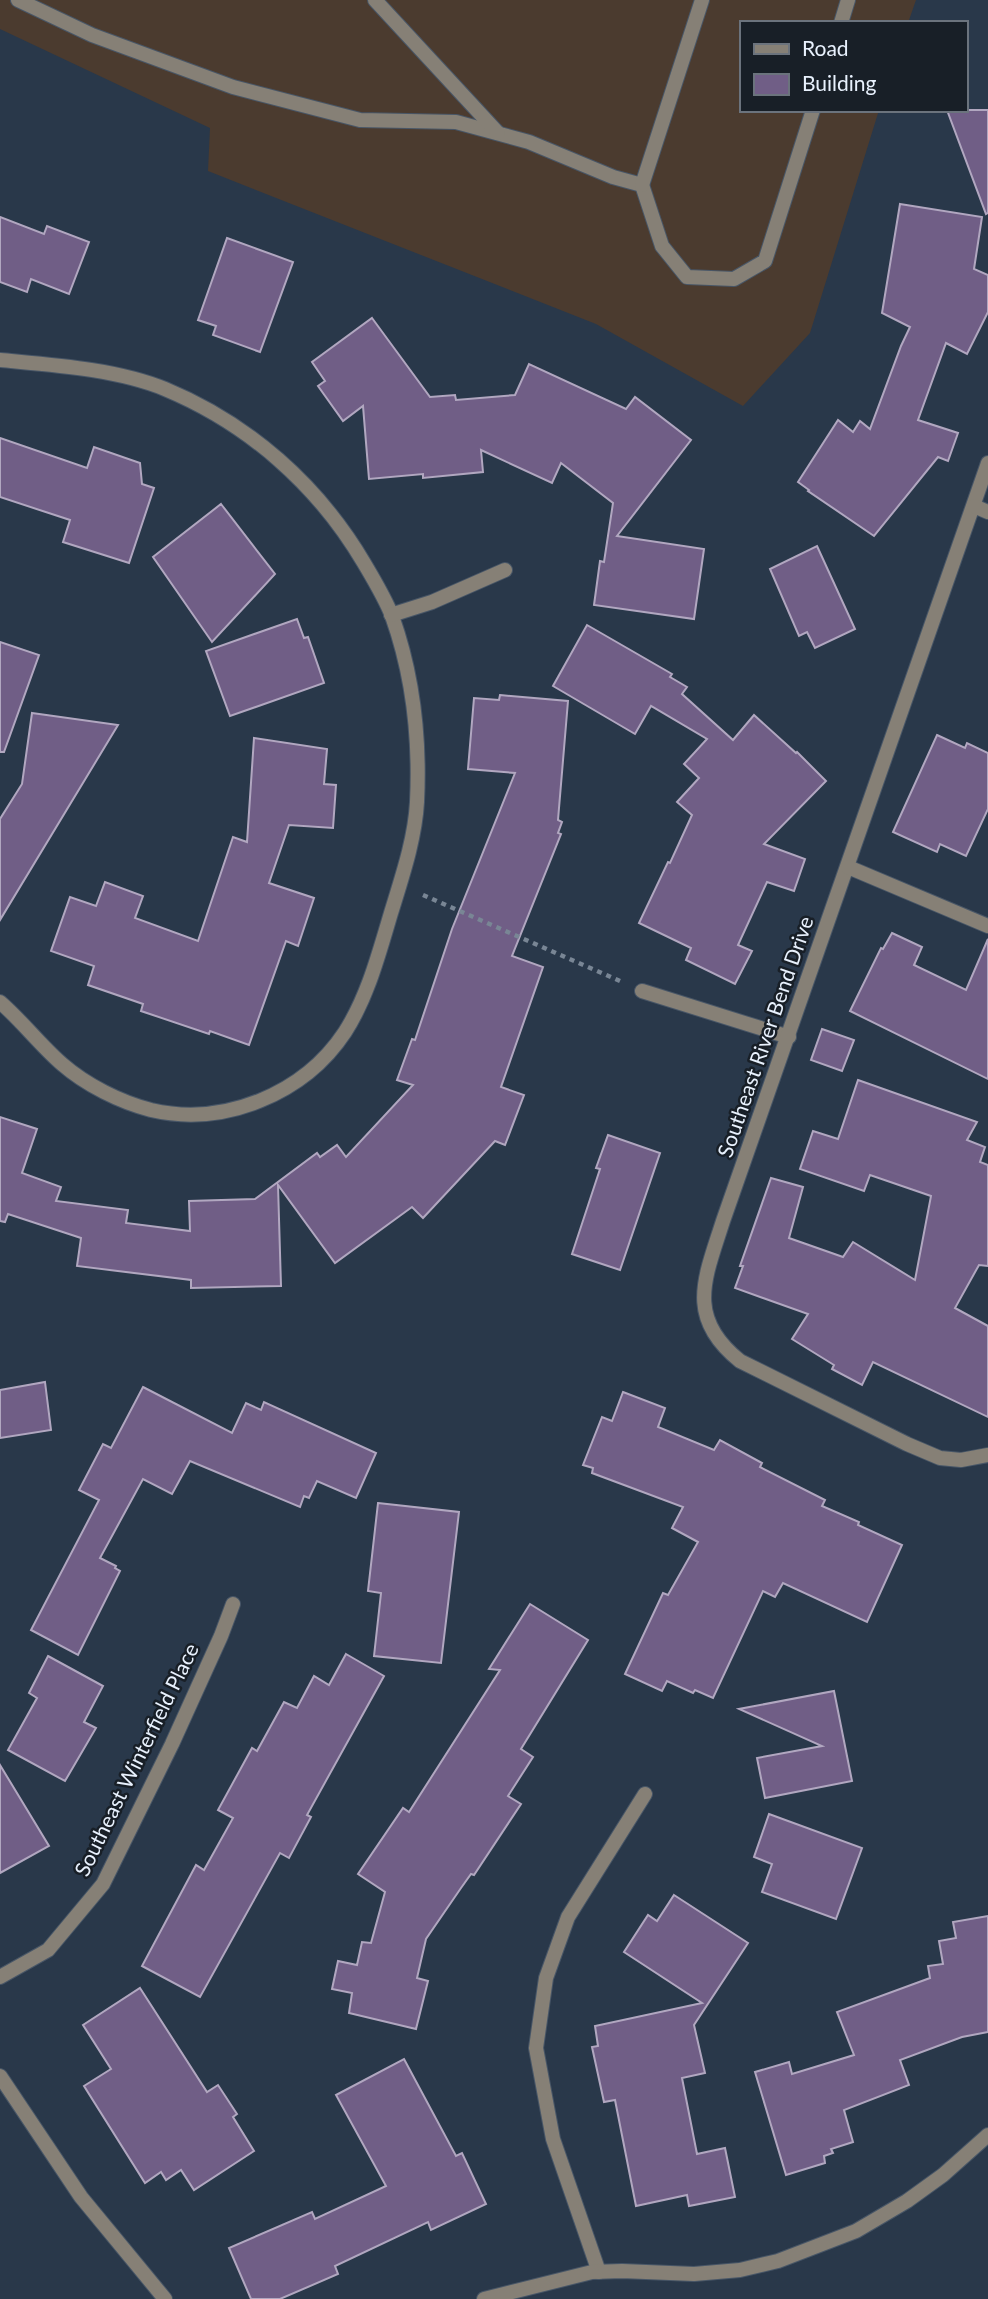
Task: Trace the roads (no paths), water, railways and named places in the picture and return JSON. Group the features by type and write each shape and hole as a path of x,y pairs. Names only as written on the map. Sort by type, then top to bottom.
{"street":[{"path":"18,0 92,35 233,87 360,120 456,122 529,142 613,177 642,185"},
{"path":"375,0 499,134"},
{"path":"702,0 642,185 662,246 687,277 734,279 765,261 812,112"},
{"path":"842,21 848,0"},
{"path":"0,360 130,378 163,388 207,408 266,447 301,478 346,532 391,615 406,665 417,736 415,814 399,885 372,976 346,1030 327,1055 291,1085 248,1105 218,1112 183,1114 150,1109 104,1093 62,1065 19,1018 0,1002"},
{"name":"Southeast River Bend Drive","path":"988,463 703,1292 708,1322 724,1348 740,1361 940,1458 961,1460 988,1455"},
{"path":"974,506 988,512"},
{"path":"391,615 432,602 505,570"},
{"path":"848,867 988,926"},
{"path":"642,990 789,1037"},
{"name":"Southeast Winterfield Place","path":"0,1977 48,1950 103,1884 172,1744 233,1604"},
{"path":"599,2272 553,2139 536,2048 546,1978 568,1917 645,1794"},
{"path":"0,2076 80,2197 165,2299"},
{"path":"484,2299 599,2272 694,2274 740,2270 778,2261 856,2231 907,2201 943,2175 988,2136"}]}
